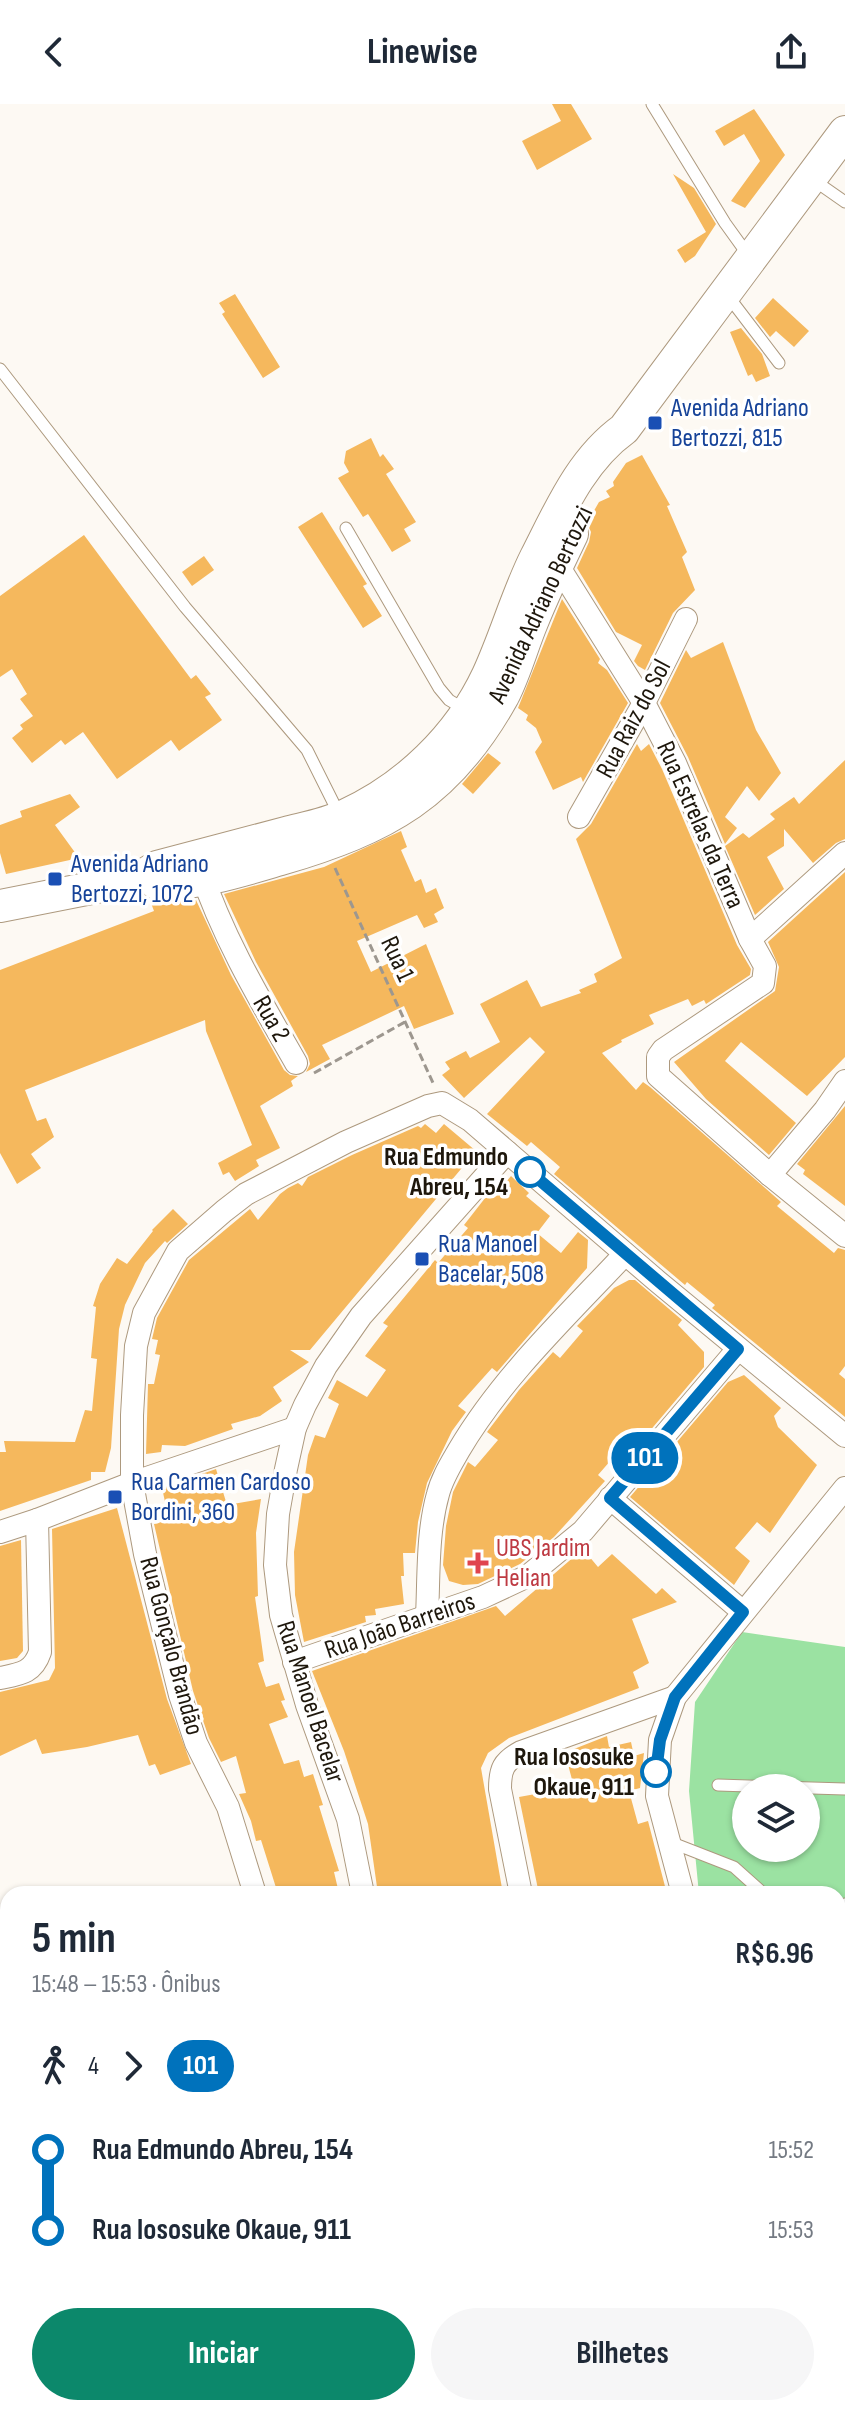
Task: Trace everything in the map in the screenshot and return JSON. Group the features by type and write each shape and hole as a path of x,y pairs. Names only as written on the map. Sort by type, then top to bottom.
{"main road":[{"name":"Avenida Adriano Bertozzi","path":"0,906 137,879 161,884 341,818 405,780 437,749 468,712 488,675 525,580 548,558 594,489 618,450 624,429 845,132"},
{"name":"Avenida Adriano Bertozzi","path":"200,868 326,846 377,825 420,798 454,766 504,694 548,558"}],"street":[{"name":"Rua Estrelas da Terra","path":"548,558 644,703 675,763 750,939 765,966 763,983 663,1050 658,1057 658,1076 770,1175"},
{"name":"Rua Raiz do Sol","path":"579,817 644,703 686,619"},
{"path":"750,939 845,853"},
{"name":"Rua 2","path":"200,868 219,920 241,966 296,1063"},
{"path":"845,1081 825,1110 770,1175 845,1236"},
{"name":"Rua Gonçalo Brandão","path":"253,1886 228,1807 196,1743 180,1695 145,1554 132,1483 136,1346 144,1313 178,1251 246,1194 346,1142 428,1106 442,1103 470,1120 625,1254 845,1436"},
{"name":"Rua Manoel Bacelar","path":"361,1886 348,1819 281,1615 275,1565 278,1514 295,1428 326,1366 361,1316 507,1152"},
{"path":"427,1616 433,1513 448,1471 473,1428 496,1397 625,1254"},
{"name":"Rua João Barreiros","path":"294,1662 483,1597 528,1576 583,1531 738,1349"},
{"path":"0,1532 295,1428"},
{"path":"681,1886 657,1796 656,1772 660,1740 675,1697 845,1488"},
{"path":"610,1498 743,1612"},
{"path":"0,1678 28,1672 40,1652 37,1520"},
{"path":"519,1886 500,1789 500,1772 505,1761 521,1752 675,1697"}],"lane":[{"path":"652,104 750,259"},
{"path":"811,178 845,202"},
{"path":"726,292 779,363"},
{"path":"0,369 185,607 307,750 341,818"},
{"path":"346,528 439,688 449,700 468,712"},
{"path":"718,1785 845,1787"},
{"path":"669,1842 734,1867 755,1886"}],"path":[{"name":"Rua 1","path":"332,862 428,1072"},
{"name":"Rua 2","path":"296,1063 309,1075 319,1072 406,1022"}],"green space":[{"path":"742,1632 845,1647 845,1886 698,1886 689,1791 695,1702"}],"building":[{"path":"552,104 571,104 592,139 537,170 522,141 561,121"},
{"path":"754,109 785,155 745,208 731,201 760,161 744,134 724,146 715,131"},
{"path":"673,174 694,188 716,224 695,256 685,263 677,250 706,232"},
{"path":"235,294 280,367 263,378 222,314 225,312 219,303"},
{"path":"773,298 809,331 794,347 776,331 770,337 755,318"},
{"path":"741,328 762,354 770,376 756,382 752,374 748,376 730,332"},
{"path":"371,438 380,457 383,454 394,469 386,474 416,522 404,529 411,541 392,552 368,514 363,517 338,478 349,472 344,463 346,451"},
{"path":"642,455 670,505 667,506 687,552 682,557 695,590 673,613 645,670 634,661 642,645 616,632 577,568 589,542 591,532 587,523 599,502 610,497 606,491 614,486 613,482 626,463"},
{"path":"322,512 367,584 363,586 382,616 363,628 298,527"},
{"path":"84,535 191,679 196,675 211,694 205,697 222,720 179,751 171,740 117,779 83,732 65,745 61,740 32,763 12,738 23,729 20,725 33,716 20,699 27,694 12,669 0,677 0,596"},
{"path":"204,556 214,570 192,586 182,572"},
{"path":"562,599 600,659 598,663 607,670 628,703 583,782 581,777 553,790 535,752 542,742 536,728 526,720 528,715 518,708"},
{"path":"723,642 756,730 781,773 759,801 747,786 725,817 737,828 725,844 688,757 660,703 686,650 691,658"},
{"path":"637,744 641,751 649,744 662,769 737,945 751,969 750,975 706,1004 704,1000 692,1006 688,999 649,1015 654,1024 602,1053 636,1090 643,1082 650,1087 781,1202 777,1206 834,1253 838,1248 845,1250 845,1366 839,1374 845,1379 845,1417 712,1308 715,1305 687,1282 685,1285 554,1174 560,1167 531,1142 527,1146 487,1114 545,1052 530,1037 464,1098 442,1075 450,1069 445,1062 466,1051 470,1058 500,1042 480,1004 527,980 541,1007 581,993 579,990 597,982 594,974 622,958 576,839 591,824"},
{"path":"488,753 501,763 473,794 462,784"},
{"path":"845,760 845,839 813,863 784,829 784,846 767,857 784,889 755,915 725,846 743,833 749,838 775,819 770,814 794,797 799,804"},
{"path":"70,794 80,807 55,825 79,858 6,874 0,853 0,825 22,817 20,811"},
{"path":"401,831 407,847 401,850 415,882 421,879 426,893 436,888 444,908 434,914 438,922 424,928 417,915 357,941 371,972 426,944 454,1014 414,1029 404,1006 322,1045 330,1059 306,1072 310,1064 308,1056 256,962 224,894 324,867"},
{"path":"845,872 845,1057 807,1096 741,1042 725,1061 796,1123 769,1155 706,1099 674,1062 775,991 779,967 768,942"},
{"path":"196,900 231,975 284,1070 298,1076 291,1081 293,1086 260,1106 280,1148 256,1160 259,1166 235,1181 229,1172 223,1175 218,1163 252,1145 206,1031 205,1020 25,1090 37,1121 46,1118 54,1137 31,1154 41,1168 17,1184 0,1153 0,970 154,911 151,903"},
{"path":"845,1106 845,1206 803,1174 805,1170 797,1164"},
{"path":"425,1124 436,1133 444,1124 476,1151 310,1350 290,1350 309,1362 273,1387 282,1401 260,1416 231,1424 233,1429 185,1446 162,1445 161,1452 146,1454 148,1384 154,1384 160,1355 155,1354 158,1340 152,1339 157,1318 189,1260 250,1209 258,1220 288,1188 298,1183 302,1186 308,1177"},
{"path":"511,1176 529,1193 526,1196 550,1216 537,1233 561,1253 578,1232 588,1240 587,1268 497,1372 492,1368 458,1406 466,1412 452,1431 427,1483 415,1553 403,1553 404,1576 401,1576 404,1604 375,1609 376,1615 365,1616 366,1622 304,1642 295,1595 294,1552 308,1455 315,1435 325,1438 339,1404 328,1398 337,1380 367,1397 386,1370 365,1356 388,1326 383,1323 435,1260 438,1263 468,1228 464,1225 489,1193 494,1188 498,1191"},
{"path":"173,1209 188,1224 167,1243 165,1241 145,1263 125,1305 119,1329 111,1448 105,1472 91,1472 91,1480 0,1511 0,1452 6,1452 4,1441 75,1442 85,1410 92,1411 97,1359 91,1358 96,1307 93,1306 100,1284 117,1258 127,1264 152,1230"},
{"path":"635,1280 682,1320 678,1325 704,1352 704,1367 626,1459 618,1452 598,1475 605,1481 554,1537 520,1564 478,1584 463,1585 449,1581 443,1565 446,1526 453,1492 468,1462 475,1467 498,1440 487,1432 519,1390 553,1352 560,1358 583,1331 577,1326 614,1288"},
{"path":"744,1375 781,1408 774,1416 778,1427 817,1465 770,1533 757,1522 735,1548 750,1561 734,1585 630,1497 728,1382"},
{"path":"216,1469 227,1505 261,1499 256,1533 258,1596 255,1597 264,1661 258,1663 266,1687 279,1683 285,1700 281,1701 288,1717 269,1724 284,1764 299,1760 304,1777 313,1774 323,1805 319,1806 339,1871 334,1872 337,1886 275,1886 261,1840 256,1841 239,1794 246,1793 236,1756 221,1762 209,1738 193,1691 154,1524 169,1520 162,1488"},
{"path":"117,1508 167,1699 191,1764 160,1775 155,1764 149,1766 138,1735 42,1754 36,1739 0,1756 0,1692 49,1680 55,1668 52,1529"},
{"path":"21,1540 23,1651 17,1658 0,1661 0,1546"},
{"path":"583,1549 598,1567 612,1554 656,1594 662,1588 677,1602 632,1619 649,1663 633,1672 639,1688 509,1738 488,1753 481,1768 502,1886 377,1886 368,1824 344,1751 312,1671 496,1606 505,1616"},
{"path":"607,1736 609,1747 631,1742 634,1756 644,1753 640,1788 629,1791 638,1824 648,1821 665,1886 537,1886 519,1797 574,1787 566,1757 575,1755 574,1749"}],"bus line":[{"name":"101","path":"530,1172 738,1349 610,1498 743,1612 675,1697 660,1740 656,1772"}],"place":[{"name":"Avenida Adriano Bertozzi, 815","path":"655,423"},
{"name":"Avenida Adriano Bertozzi, 1072","path":"55,879"},
{"name":"Rua Edmundo Abreu, 154","path":"530,1172"},
{"name":"Rua Manoel Bacelar, 508","path":"422,1259"},
{"name":"Rua Carmen Cardoso Bordini, 360","path":"115,1497"},
{"name":"UBS Jardim Helian","path":"478,1563"},
{"name":"Rua Iososuke Okaue, 911","path":"656,1772"}]}
